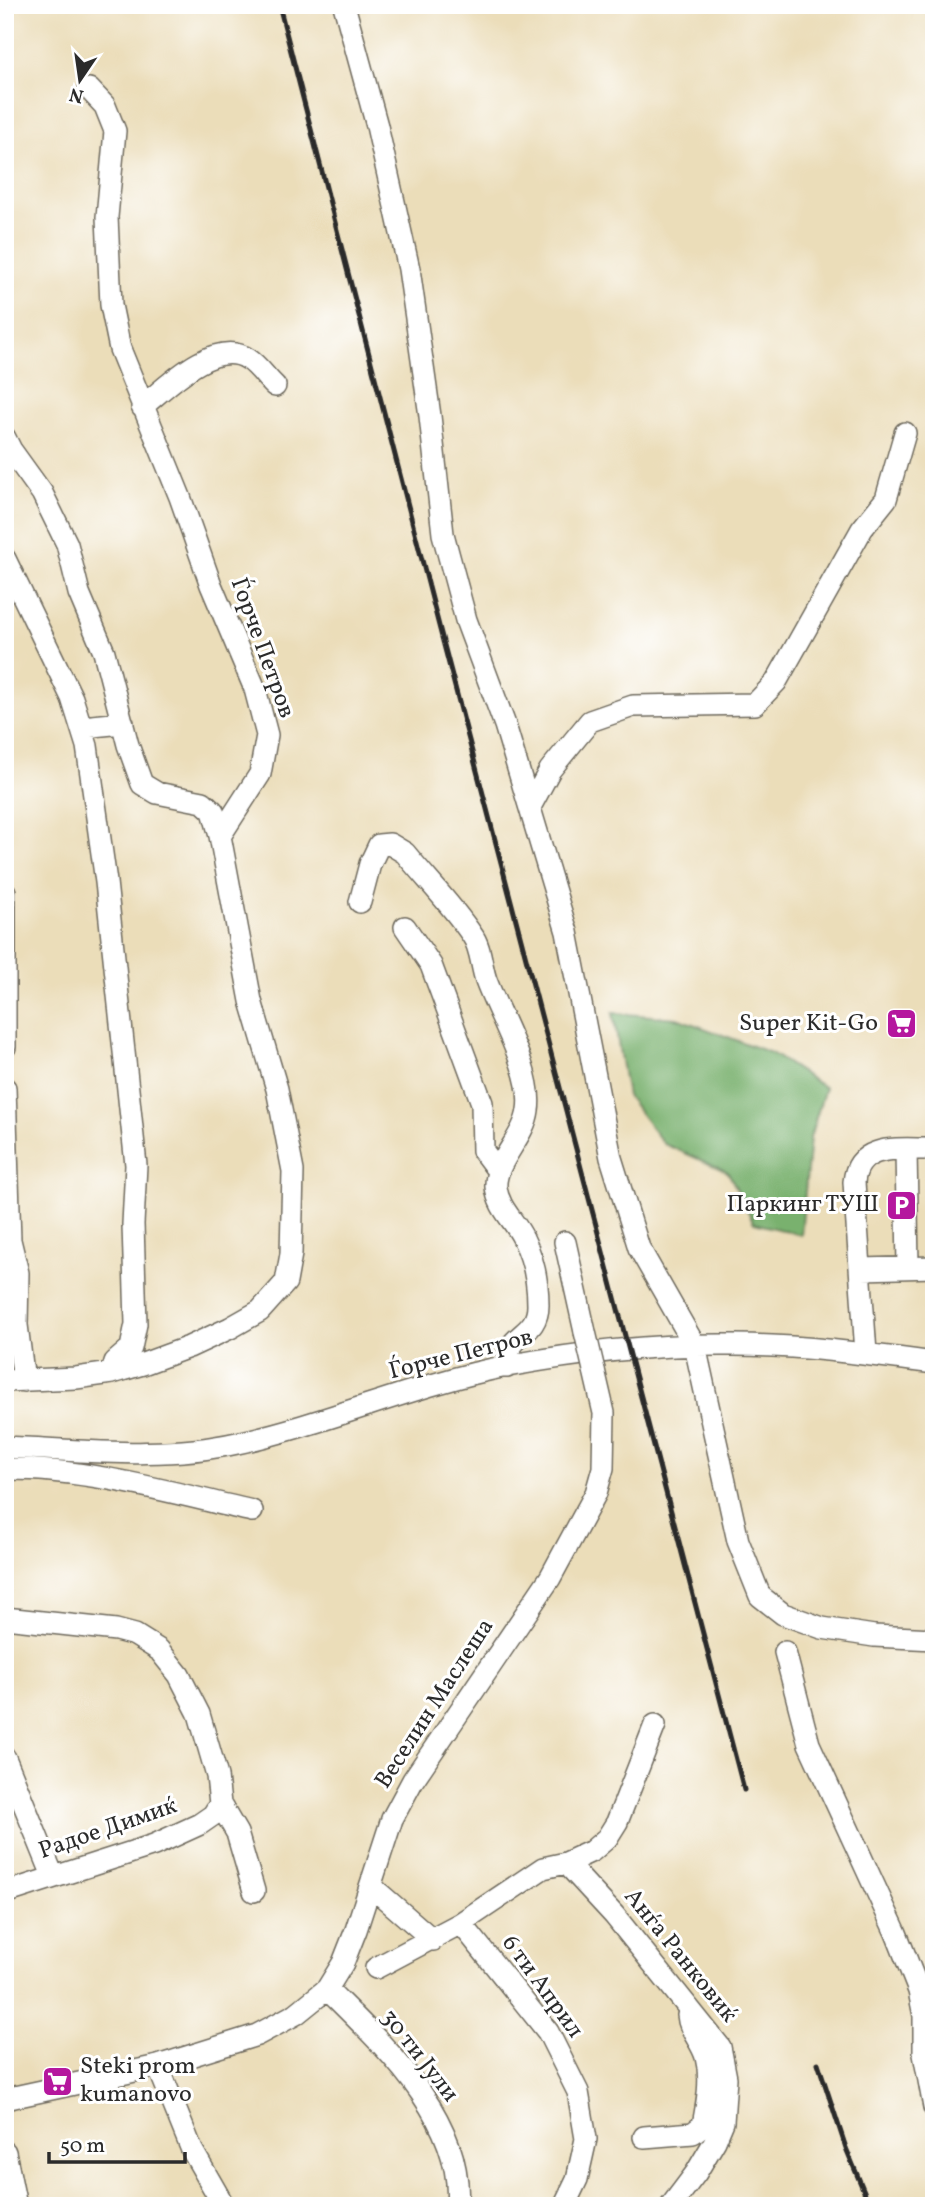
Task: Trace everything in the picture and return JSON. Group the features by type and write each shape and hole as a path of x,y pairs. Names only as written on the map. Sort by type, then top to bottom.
{"street":[{"path":"344,5 377,126 409,269 430,416 443,534 466,620 505,725 567,932 611,1158 628,1217 639,1248 695,1346 738,1541 760,1596 783,1614 822,1628 874,1636 934,1639"},
{"name":"Ѓорче Петров","path":"89,89 105,106 115,131 107,216 111,305 120,349 180,496 211,585 255,689 267,734 260,774 220,835"},
{"path":"142,407 210,356 235,353 250,359 275,386"},
{"path":"530,807 550,770 590,721 633,706 755,704 776,682 862,529 875,510 887,499 905,433"},
{"path":"5,438 10,450 41,493 67,544 79,593 104,652 142,784 157,793 203,802 213,811 220,835 251,1001 278,1089 293,1171 291,1254 286,1282 260,1311 189,1347 112,1373 15,1381 18,1273 10,1240 5,1088"},
{"path":"5,559 72,698 82,727 104,870 135,1166 133,1224 136,1324 131,1348 115,1362 112,1373"},
{"path":"82,727 123,723"},
{"path":"360,902 370,864 379,845 390,844 405,853 474,937 486,979 527,1084 529,1109 523,1131 498,1171 496,1187 501,1204 524,1239 538,1286 538,1311 527,1332 511,1344 505,1353 507,1367"},
{"path":"5,891 5,1048"},
{"path":"405,928 431,965 482,1103 483,1151 498,1171"},
{"path":"866,1353 854,1182 856,1167 865,1157 878,1151 934,1149"},
{"path":"906,1150 908,1267"},
{"name":"Веселин Маслеша","path":"5,2099 158,2066 257,2035 296,2014 327,1989 343,1962 372,1887 393,1818 413,1780 551,1577 596,1493 603,1468 604,1413 565,1242"},
{"path":"862,1269 934,1267"},
{"name":"Ѓорче Петров","path":"5,1447 164,1452 236,1444 412,1391 507,1367 612,1352 734,1345 866,1353 934,1363"},
{"path":"5,1469 40,1469 152,1488 252,1511"},
{"path":"5,1618 116,1630 135,1635 159,1650 178,1675 199,1714 217,1776 220,1804 237,1833 254,1891"},
{"path":"785,1651 809,1744 896,1933 919,1991 924,2016 924,2053 934,2107"},
{"path":"376,1968 433,1940 543,1868 566,1863 592,1851 607,1838 622,1811 655,1725"},
{"path":"5,1758 53,1876"},
{"name":"Радое Димиќ","path":"5,1893 154,1845 200,1824 212,1815 220,1804"},
{"name":"Анѓа Ранковиќ","path":"566,1863 614,1915 720,2046 726,2078 723,2122 696,2173 671,2206"},
{"path":"372,1887 433,1940"},
{"name":"6 ти Април","path":"461,1923 548,2032 578,2092 586,2139 577,2179 564,2206"},
{"name":"30 ти Јули","path":"327,1989 382,2044 429,2105 451,2146 458,2193 457,2206"},
{"path":"644,2137 693,2133 703,2125 709,2095 706,2057 688,2022 688,2009"},
{"path":"158,2066 192,2150 224,2206"},
{"path":"5,2152 16,2206"}],"green space":[{"path":"613,1013 677,1018 771,1053 825,1088 810,1138 801,1235 754,1223 728,1172 664,1144 627,1096"}],"railway":[{"path":"279,5 744,1790"},
{"path":"818,2063 846,2148 870,2206"}],"place":[{"name":"Super Kit-Go","path":"901,1024"},
{"name":"Паркинг ТУШ","path":"902,1205"},
{"name":"Steki prom kumanovo","path":"57,2081"}]}
